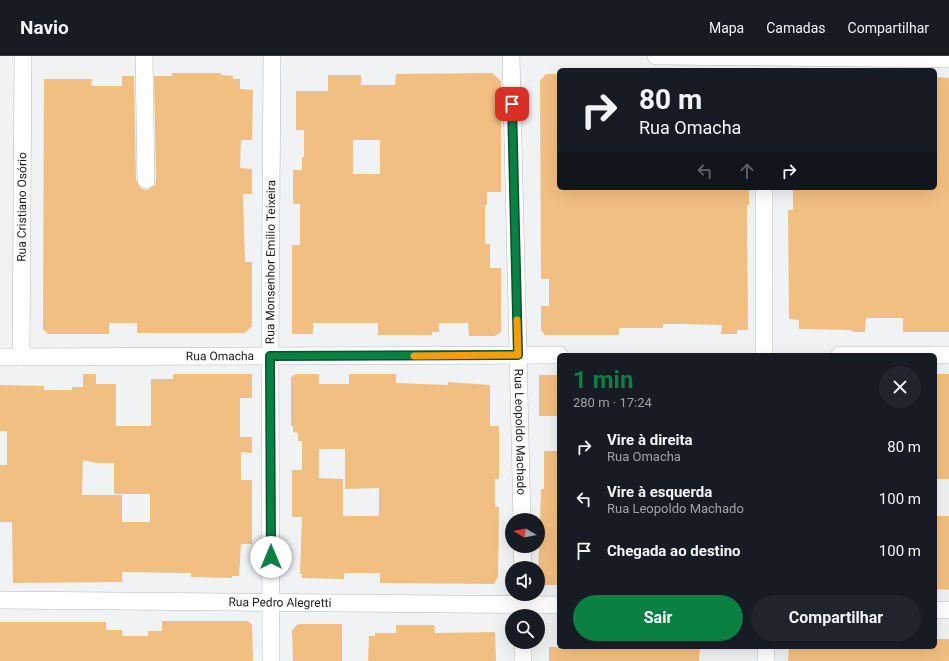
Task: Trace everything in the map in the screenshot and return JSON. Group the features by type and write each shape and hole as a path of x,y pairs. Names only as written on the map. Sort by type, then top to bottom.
{"street":[{"name":"Rua Cristiano Osório","path":"21,357 23,56"},
{"path":"144,56 146,180"},
{"name":"Rua Monsenhor Emilio Teixeira","path":"271,661 270,356 272,56"},
{"name":"Rua Leopoldo Machado","path":"511,56 522,513"},
{"path":"656,56 765,61 949,60"},
{"path":"764,190 764,353"},
{"name":"Rua Omacha","path":"0,358 557,355"},
{"path":"937,355 949,355"},
{"name":"Rua Pedro Alegretti","path":"0,600 523,605 551,604"},
{"path":"937,610 949,610"},
{"path":"523,649 523,661"},
{"path":"766,649 766,661"}],"building":[{"path":"172,73 221,73 221,75 233,76 233,79 240,79 240,89 253,90 252,140 241,140 240,168 252,169 252,194 243,194 245,262 252,262 252,326 245,333 137,333 137,323 109,323 109,334 48,334 43,329 44,79 92,79 91,86 122,86 122,76 134,76 136,180 141,189 147,190 155,185 156,180 154,76 172,76"},
{"path":"492,73 501,81 501,192 487,192 487,205 485,205 485,244 490,244 490,268 501,268 501,332 495,336 469,336 468,323 439,323 439,332 432,332 432,335 378,335 378,323 313,323 313,334 292,334 292,245 300,245 300,204 293,204 293,170 302,170 302,157 304,157 304,130 296,130 296,91 328,91 328,75 361,75 361,85 395,85 396,74","holes":["353,140 380,140 380,174 353,174"]},
{"path":"546,74 557,74 557,190 749,190 749,205 747,205 748,330 737,330 737,334 721,334 722,325 663,324 663,328 619,328 619,335 545,335 541,330 541,306 549,306 549,279 541,279 540,81"},
{"path":"937,77 949,78 949,332 903,332 903,318 866,318 865,332 852,332 852,330 799,329 799,320 789,319 788,210 793,210 793,190 937,190"},
{"path":"83,374 96,374 96,384 116,384 116,426 151,426 151,379 173,379 173,374 252,374 252,398 240,398 240,437 252,437 252,453 241,452 241,480 252,480 252,544 241,544 239,576 232,576 232,578 191,577 191,573 122,572 122,582 13,583 12,522 0,522 0,465 7,465 7,431 0,431 0,385 44,386 44,390 72,390 72,387 83,387","holes":["83,460 97,463 114,463 114,494 150,494 150,522 122,522 122,495 82,495"]},
{"path":"296,374 319,374 319,384 349,384 349,374 396,374 396,383 448,385 448,382 490,385 490,426 499,426 499,479 495,479 495,507 499,507 498,577 494,584 380,583 380,573 344,573 344,579 302,578 302,574 300,574 302,517 292,517 292,470 302,470 302,441 298,441 298,433 293,432 293,426 291,426 291,377","holes":["319,449 345,449 345,489 379,488 379,516 343,516 343,479 319,478"]},
{"path":"937,374 949,374 949,479 937,479"},
{"path":"539,375 557,375 557,416 539,416"},
{"path":"544,451 557,451 557,585 545,585 545,561 539,561 539,553 545,553 545,513 540,513 541,489 544,489"},
{"path":"937,516 949,516 949,590 937,589"},
{"path":"162,621 248,621 252,625 253,661 0,661 0,622 106,622 106,630 122,630 122,636 148,636 148,631 162,631"},
{"path":"298,624 342,624 342,661 293,661 292,630"},
{"path":"396,625 434,625 435,633 495,632 496,661 368,661 369,636 375,636 375,633 396,633"},
{"path":"937,639 949,639 949,661 788,661 789,649 937,649"},
{"path":"549,647 557,647 557,649 700,649 699,661 549,661"}],"slow traffic":[{"path":"414,356 518,355 517,320"}],"route":[{"path":"271,557 270,356 518,355 512,104"}]}
